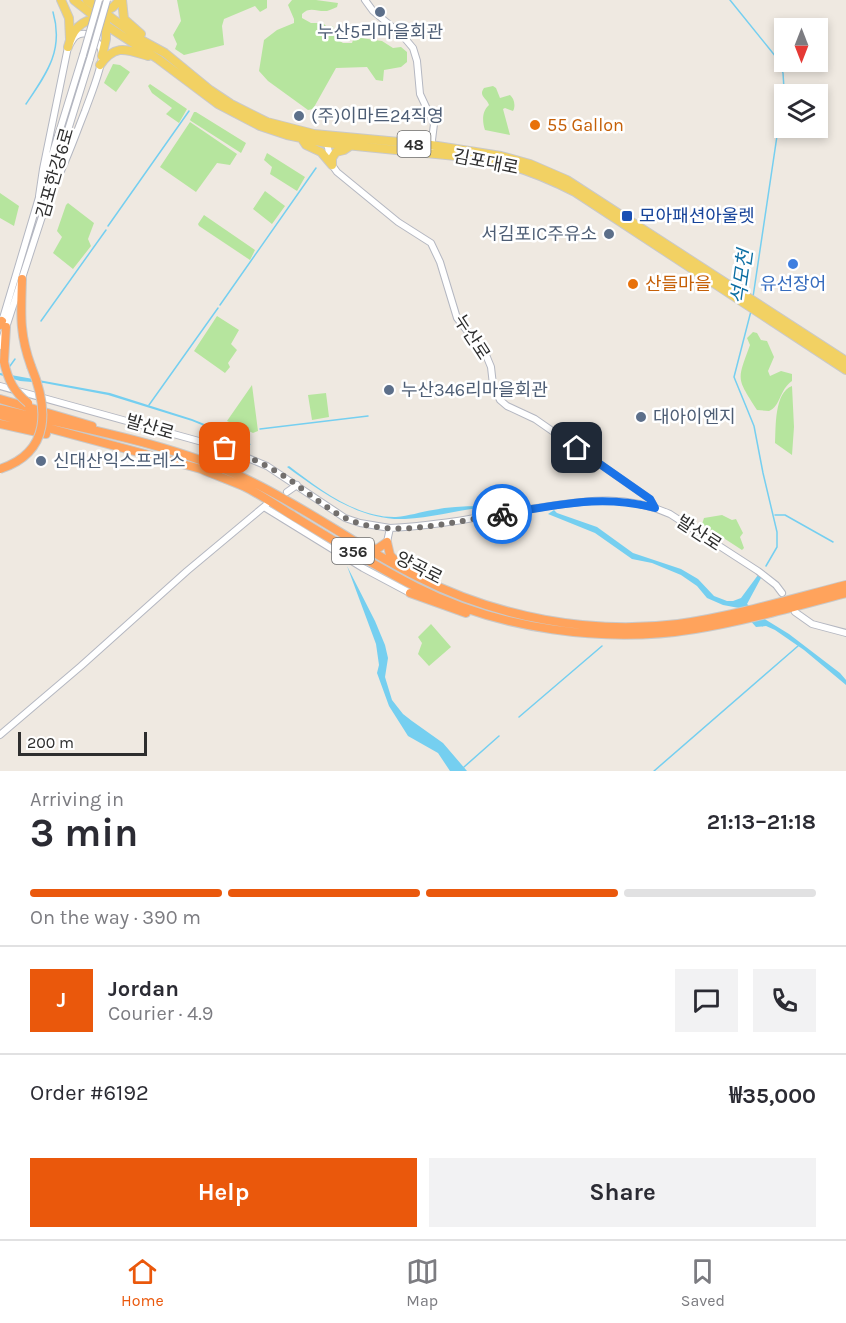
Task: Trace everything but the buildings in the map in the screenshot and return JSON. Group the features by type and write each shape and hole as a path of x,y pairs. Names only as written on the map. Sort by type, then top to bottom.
{"highway":[{"path":"0,469 25,454 38,437 42,426 42,398 22,337 20,323 22,279"},
{"path":"2,326 4,362 12,385 28,403 38,409"},
{"path":"0,399 164,449"},
{"name":"양곡로","path":"0,409 164,449 202,461 243,478 431,584 490,606 559,622 616,626 712,622 773,612 846,593"},
{"name":"양곡로","path":"0,415 201,470 242,485 415,587 464,607 524,624 557,630 614,634 673,632 766,604 846,585"},
{"path":"0,424 138,453"},
{"path":"345,537 373,548 380,547 387,542 390,555 408,572"},
{"path":"410,593 470,614 524,624"}],"main road":[{"path":"61,0 69,18 69,44"},
{"path":"74,0 88,12 105,19"},
{"path":"86,0 88,12"},
{"name":"김포대로","path":"86,0 105,19 218,104 260,126 302,139 501,156 540,168 582,188 846,370"},
{"path":"102,56 105,19 121,0"},
{"path":"121,0 122,13 128,23 165,53"},
{"path":"69,44 76,29 84,21 105,19"},
{"name":"김포대로","path":"105,19 165,53 210,90 254,116 350,146 404,147"},
{"path":"100,65 109,53 120,49 158,60"},
{"path":"302,139 306,145 321,152 332,165"},
{"path":"332,165 336,152 350,146"},
{"name":"김포대로","path":"431,149 509,164 540,174 575,192 741,297"},
{"path":"632,230 637,229 643,232 646,230"},
{"name":"김포대로","path":"765,313 846,361"}],"street":[{"name":"김포한강6로","path":"0,346 2,326 39,196 99,0"},
{"name":"김포한강6로","path":"2,326 22,279 107,0"},
{"path":"364,0 413,48 420,94 434,124 431,149"},
{"path":"39,196 69,44 78,34 84,34 98,42 101,47 100,65 65,164 47,200"},
{"path":"326,140 332,165"},
{"name":"누산로","path":"332,165 337,172 399,222 431,243 440,262 457,318 486,355 491,367 493,385 500,400 511,408 534,418 650,499 655,508"},
{"name":"발산로","path":"0,386 225,448 258,461 345,518 390,528 433,525 593,500 621,500 655,508 670,514 748,564 768,578 782,593"},
{"path":"287,492 297,485"},
{"path":"0,735 265,506 356,564 410,593"},
{"path":"387,542 390,528"},
{"path":"795,612 812,624 846,633"}],"green space":[{"path":"177,0 267,0 267,8 260,12 255,6 224,19 222,26 224,45 184,55 175,49 177,44 173,35 181,21"},
{"path":"292,0 338,3 337,7 327,11 308,10 302,14 302,18 311,23 323,23 327,27 333,26 335,38 343,43 352,43 354,37 382,41 393,48 401,47 407,52 407,62 401,67 384,70 383,81 376,80 367,67 336,68 313,109 308,110 268,81 259,71 264,40 277,30 294,23 288,5"},
{"path":"113,64 120,65 130,72 116,92 104,83"},
{"path":"150,84 187,109 179,123 166,114 172,108 152,93 148,86"},
{"path":"493,86 500,98 510,95 513,100 513,111 503,109 510,135 485,130 483,116 489,105 482,91 484,88"},
{"path":"194,112 246,143 241,153 191,121"},
{"path":"190,122 237,154 230,165 217,163 196,192 160,167"},
{"path":"267,153 305,177 297,191 270,174 272,167 264,160"},
{"path":"265,191 285,206 272,224 253,209"},
{"path":"0,193 19,206 14,226 0,218"},
{"path":"68,203 94,223 88,239 91,246 73,269 53,253 62,237 57,231"},
{"path":"204,215 255,250 250,260 199,226"},
{"path":"217,316 239,330 231,344 237,350 228,363 230,367 225,373 194,351"},
{"path":"753,332 757,333 761,340 767,341 774,357 768,371 770,376 781,371 792,374 792,381 773,409 769,411 757,410 742,384 741,373 750,345 747,338"},
{"path":"252,385 258,431 253,433 227,421"},
{"path":"792,386 794,427 792,455 775,443 779,403 786,390"},
{"path":"326,393 329,417 312,420 308,395"},
{"path":"722,515 732,520 736,519 743,533 740,537 744,548 742,550 702,524 704,518"},
{"path":"431,624 451,647 429,666 418,654 422,643 418,637"}],"water":[{"path":"0,373 110,393 192,419 249,442 251,445 192,421 108,395 20,381 0,375"},
{"path":"289,466 339,500 367,513 396,517 456,507 479,506 479,508 405,519 372,515 357,510 327,495 287,467"},
{"path":"554,510 597,527 633,553 681,569 698,579 714,596 727,601 741,598 758,575 761,578 747,604 840,673 846,680 846,685 804,650 775,630 766,626 756,627 739,608 723,605 707,598 697,586 681,575 652,563 632,559 595,533 548,514"},
{"path":"347,566 385,645 388,658 385,677 392,700 403,714 443,743 467,771 450,771 438,753 408,736 389,706 377,673 379,665 376,644"}],"waterway":[{"name":"석모천","path":"730,0 776,57 783,73 784,89 753,297"},
{"path":"26,104 47,71 55,50 56,26 53,12"},
{"path":"108,226 189,111"},
{"path":"220,305 316,168"},
{"path":"41,321 106,230"},
{"path":"149,405 218,308"},
{"name":"석모천","path":"751,311 734,377 754,426 777,532 777,547 766,566"},
{"path":"10,366 15,359"},
{"path":"260,429 368,416"},
{"path":"775,515 785,515 833,542"},
{"path":"519,717 602,646"},
{"path":"654,771 798,646"},
{"path":"464,767 499,736"}],"way so far":[{"path":"225,448 267,466 325,506 345,518 360,522 390,528 410,527 502,514"}],"place":[{"name":"누산5리마을회관","path":"380,12"},
{"name":"(주)이마트24직영","path":"299,116"},
{"name":"55 Gallon","path":"535,125"},
{"name":"모아패션아울렛","path":"627,216"},
{"name":"서김포IC주유소","path":"609,234"},
{"name":"유선장어","path":"793,264"},
{"name":"산들마을","path":"633,284"},
{"name":"누산346리마을회관","path":"389,390"},
{"name":"대아이엔지","path":"641,417"},
{"name":"신대산익스프레스","path":"41,461"}],"route":[{"path":"502,514 570,502 609,499 655,508 650,499 577,448"}]}
